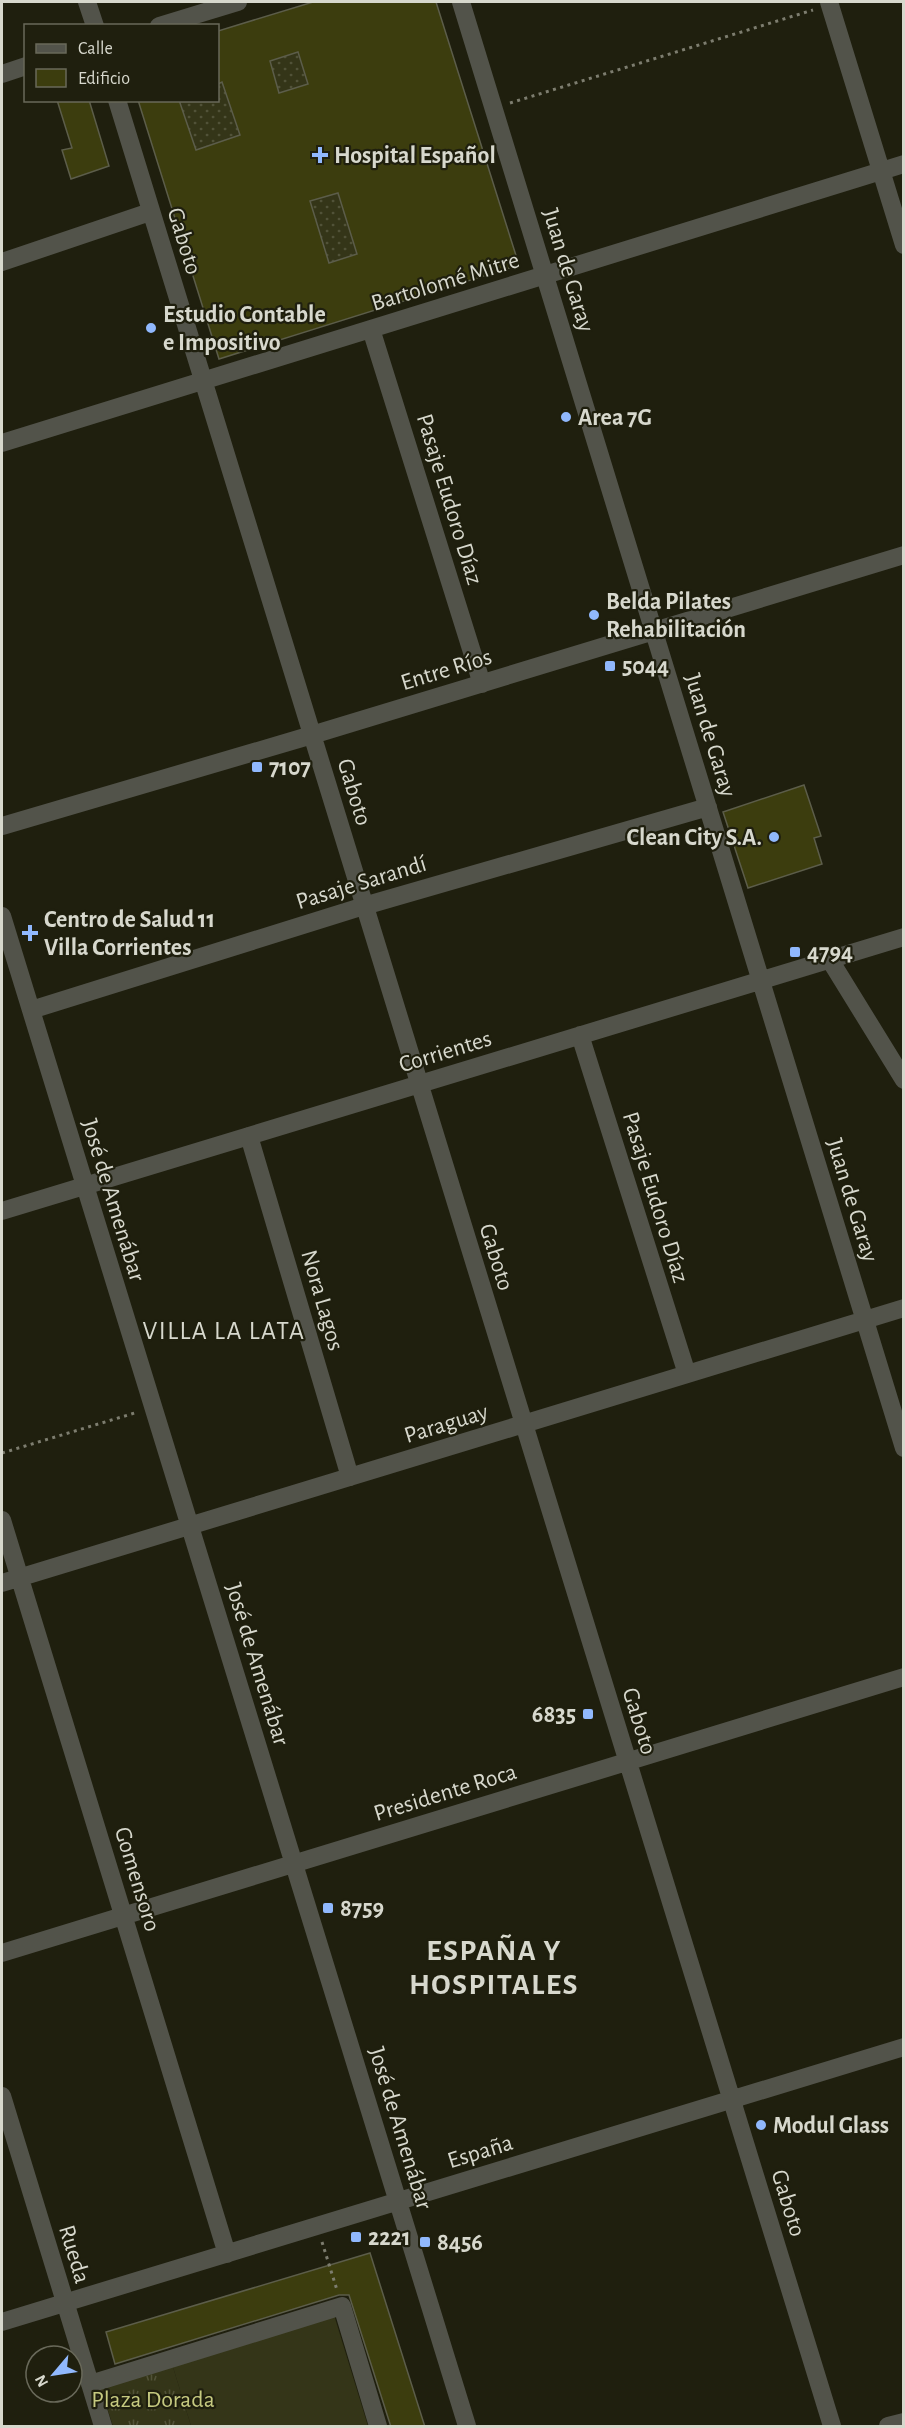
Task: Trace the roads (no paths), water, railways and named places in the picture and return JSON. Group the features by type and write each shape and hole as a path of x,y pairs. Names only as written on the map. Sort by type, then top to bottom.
{"street":[{"path":"87,2 94,24"},
{"path":"166,24 238,2"},
{"name":"Juan de Garay","path":"461,2 903,1448"},
{"path":"829,3 903,245"},
{"path":"2,74 24,67"},
{"name":"Gaboto","path":"118,102 832,2427"},
{"name":"Bartolomé Mitre","path":"2,443 903,164"},
{"path":"2,262 150,212"},
{"name":"Pasaje Eudoro Díaz","path":"372,329 482,684"},
{"name":"Entre Ríos","path":"2,826 482,684 903,555"},
{"name":"Pasaje Sarandí","path":"31,1010 364,906 708,807"},
{"name":"José de Amenábar","path":"2,916 467,2427"},
{"name":"Corrientes","path":"2,1211 903,937"},
{"path":"830,960 903,1080"},
{"name":"Pasaje Eudoro Díaz","path":"580,1035 687,1374"},
{"name":"Nora Lagos","path":"249,1136 350,1477"},
{"name":"Paraguay","path":"2,1583 903,1308"},
{"name":"Gomensoro","path":"2,1520 227,2254"},
{"name":"Presidente Roca","path":"2,1953 903,1677"},
{"name":"España","path":"2,2322 903,2047"},
{"name":"Rueda","path":"2,2096 103,2427"},
{"path":"90,2384 342,2306 378,2427"},
{"path":"888,2427 903,2422"}],"place":[{"name":"Hospital Español","path":"320,155"},
{"name":"Estudio Contable e Impositivo","path":"151,328"},
{"name":"Area 7G","path":"566,417"},
{"name":"Belda Pilates Rehabilitación","path":"594,615"},
{"name":"5044","path":"610,666"},
{"name":"7107","path":"257,767"},
{"name":"Clean City S.A.","path":"774,837"},
{"name":"Centro de Salud 11 Villa Corrientes","path":"30,933"},
{"name":"4794","path":"795,952"},
{"name":"6835","path":"588,1714"},
{"name":"8759","path":"328,1908"},
{"name":"Modul Glass","path":"761,2125"},
{"name":"2221","path":"356,2237"},
{"name":"8456","path":"425,2242"}],"district":[{"name":"VILLA LA LATA","path":"224,1330"},
{"name":"ESPAÑA Y HOSPITALES","path":"494,1967"}],"park label":[{"name":"Plaza Dorada","path":"153,2399"}]}
